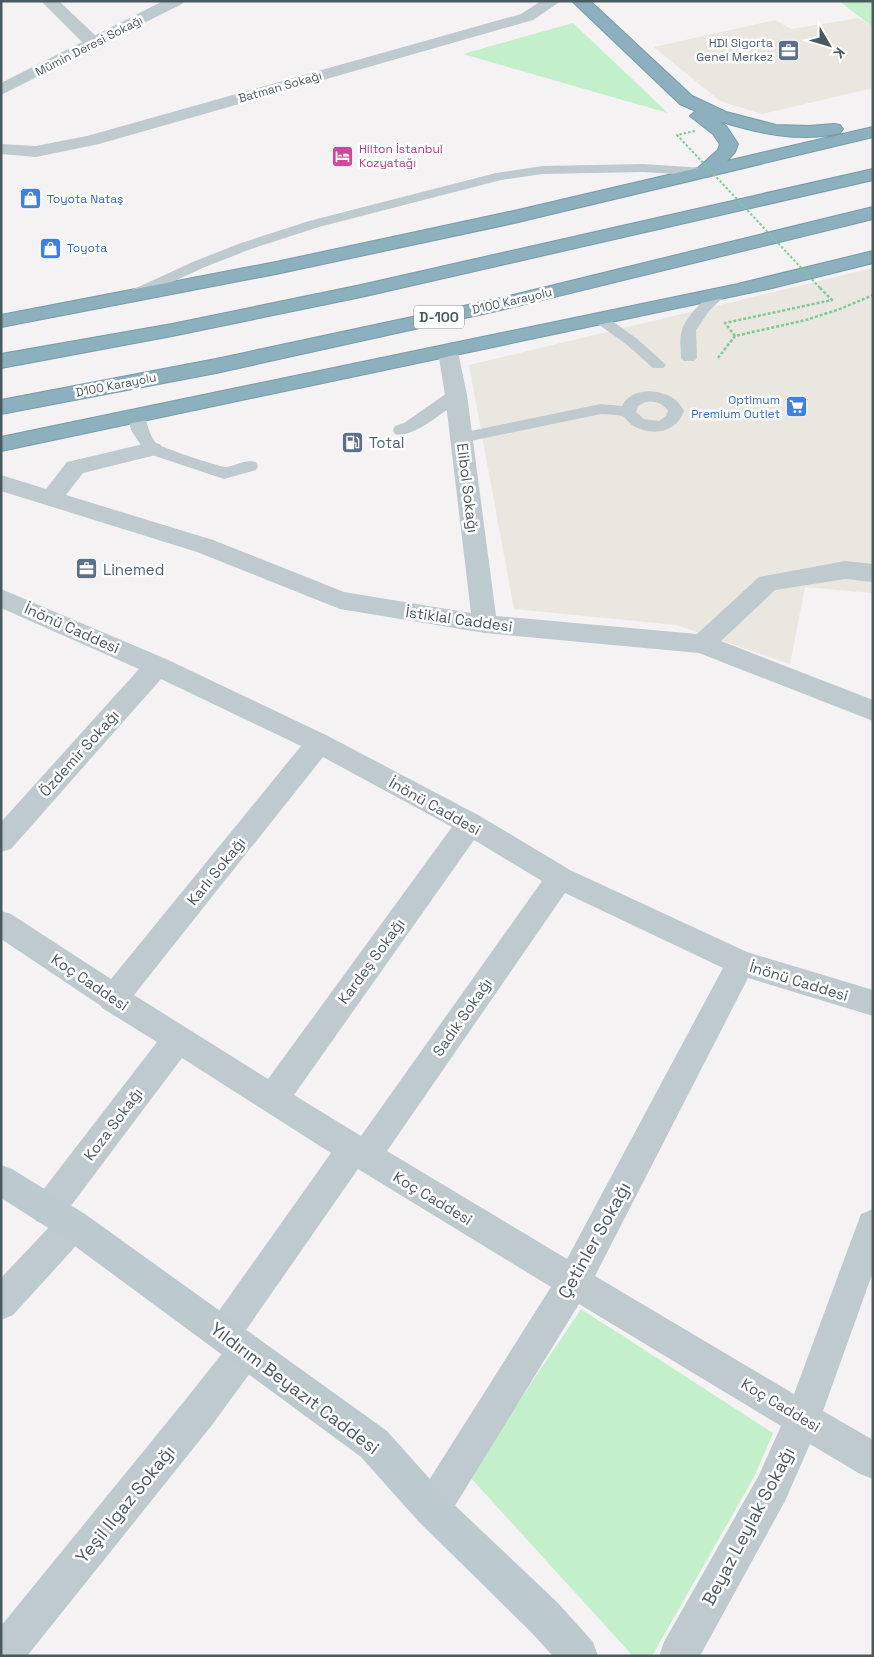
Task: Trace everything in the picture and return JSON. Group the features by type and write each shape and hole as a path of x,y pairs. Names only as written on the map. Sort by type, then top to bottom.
{"highway":[{"path":"564,1 725,136 729,144 726,152 704,172"},
{"path":"580,1 671,91 720,116 776,130 809,131 873,125"},
{"path":"1,321 128,297 514,217 873,132"},
{"path":"1,361 172,330 361,291 873,174"},
{"name":"D100 Karayolu","path":"1,407 216,366 492,306 873,212"},
{"path":"1,442 34,437 301,380 448,352 721,293 873,257"}],"street":[{"path":"49,1 93,43"},
{"name":"Mümin Deresi Sokağı","path":"1,90 176,1"},
{"name":"Batman Sokağı","path":"1,149 10,151 47,151 92,140 527,17 553,1"},
{"name":"Elibol Sokağı","path":"448,352 462,438 485,624"},
{"path":"50,499 75,467 152,449"},
{"name":"İstiklal Caddesi","path":"1,483 205,546 340,600 485,624 702,644 873,711"},
{"path":"702,644 768,583 845,570 873,573"},
{"name":"İnönü Caddesi","path":"4,602 157,666 318,743 470,824 560,878 741,963 873,1003"},
{"name":"Özdemir Sokağı","path":"1,840 157,666"},
{"name":"Karlı Sokağı","path":"113,998 318,743"},
{"name":"Kardeş Sokağı","path":"273,1098 470,824"},
{"name":"Sadık Sokağı","path":"235,1342 359,1152 560,878"},
{"name":"Koç Caddesi","path":"1,923 113,998 359,1152 873,1461"},
{"name":"Çetinler Sokağı","path":"432,1509 574,1281 741,963"},
{"name":"Koza Sokağı","path":"1,1303 178,1039"},
{"name":"Yıldırım Beyazıt Caddesi","path":"1,1180 60,1217 374,1444 432,1509 544,1618 579,1656"},
{"name":"Beyaz Leylak Sokağı","path":"678,1656 772,1488 803,1418 873,1225"},
{"name":"Yeşil Ilgaz Sokağı","path":"2,1656 199,1412 235,1342"}],"lane":[{"path":"128,297 200,264 255,243 314,224 501,176 543,170 643,168 704,172"},
{"path":"688,358 689,330 704,308 721,293"},
{"path":"600,319 631,341 658,365"},
{"path":"401,430 410,427 456,395"},
{"path":"462,438 601,409 628,412"},
{"path":"136,416 139,430 152,449 224,473 250,466"}],"path":[{"path":"694,131 677,135 832,300 725,323 735,336 770,330 850,306 873,295"}],"shaded area":[{"path":"859,18 873,27 873,88 762,114 720,101 654,47 775,20 791,29"},
{"path":"873,268 873,593 805,587 790,664 676,625 514,609 469,365"}],"green space":[{"path":"839,1 873,1 873,27"},
{"path":"573,23 668,113 463,54"},
{"path":"581,1309 773,1433 754,1477 652,1656 633,1656 469,1476"}],"place":[{"name":"HDI Sigorta Genel Merkez","path":"789,50"},
{"name":"Hilton İstanbul Kozyatağı","path":"343,156"},
{"name":"Toyota Nataş","path":"31,199"},
{"name":"Toyota","path":"51,248"},
{"name":"Optimum Premium Outlet","path":"796,407"},
{"name":"Total","path":"353,442"},
{"name":"Linemed","path":"87,569"}]}
